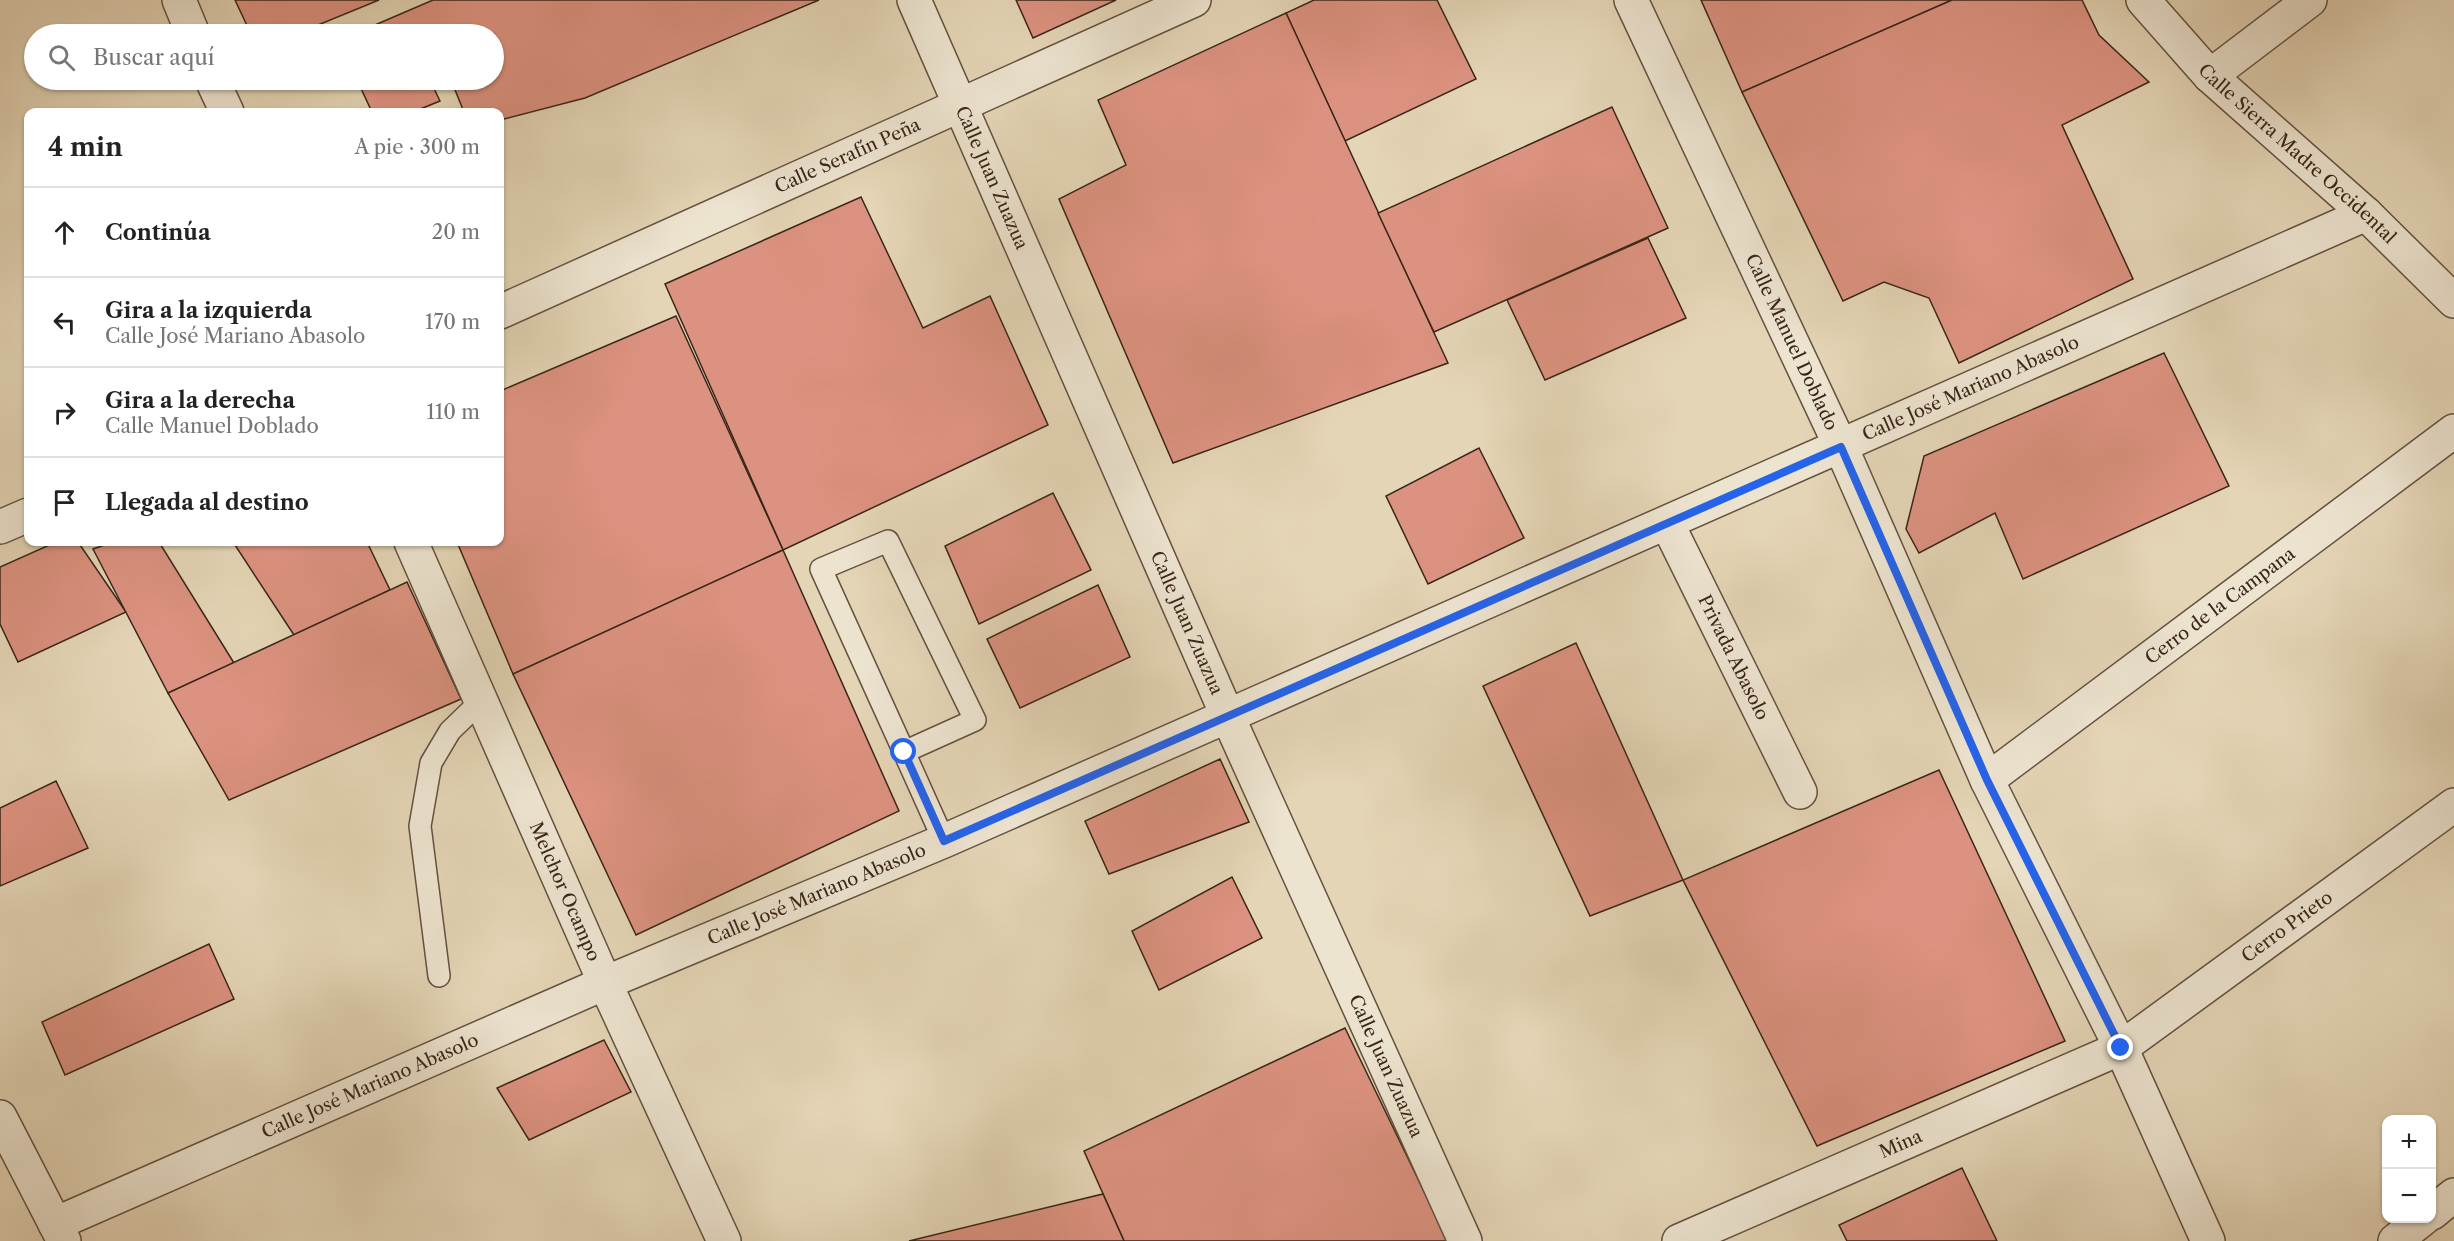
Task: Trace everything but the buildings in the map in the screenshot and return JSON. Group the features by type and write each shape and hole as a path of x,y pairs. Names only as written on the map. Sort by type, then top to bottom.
{"street":[{"path":"178,0 189,24"},
{"name":"Calle Juan Zuazua","path":"914,0 962,105 1228,717 1465,1241"},
{"name":"Calle Serafín Peña","path":"504,310 1194,0"},
{"name":"Calle Manuel Doblado","path":"1631,0 1841,447 1987,780 2121,1048 2208,1241"},
{"name":"Calle Sierra Madre Occidental","path":"2144,0 2210,76 2366,214 2454,301"},
{"path":"2210,76 2310,0"},
{"path":"217,90 225,108"},
{"name":"Calle José Mariano Abasolo","path":"59,1232 605,983 944,841 1228,717 2366,214"},
{"name":"Cerro de la Campana","path":"1987,780 2454,431"},
{"path":"0,527 24,517"},
{"name":"Privada Abasolo","path":"1668,523 1800,792"},
{"name":"Melchor Ocampo","path":"413,546 605,983 724,1241"},
{"name":"Cerro Prieto","path":"2121,1048 2454,805"},
{"name":"Mina","path":"1679,1241 2121,1048"},
{"path":"0,1117 59,1232"},
{"path":"2436,1210 2454,1195"},
{"path":"2395,1241 2418,1223"}],"lane":[{"path":"904,752 975,720 888,541 821,569 944,841"},
{"path":"439,976 420,826 431,764 450,730 481,701"}],"route":[{"path":"904,752 944,841 1841,447 1987,780 2121,1048"}]}
